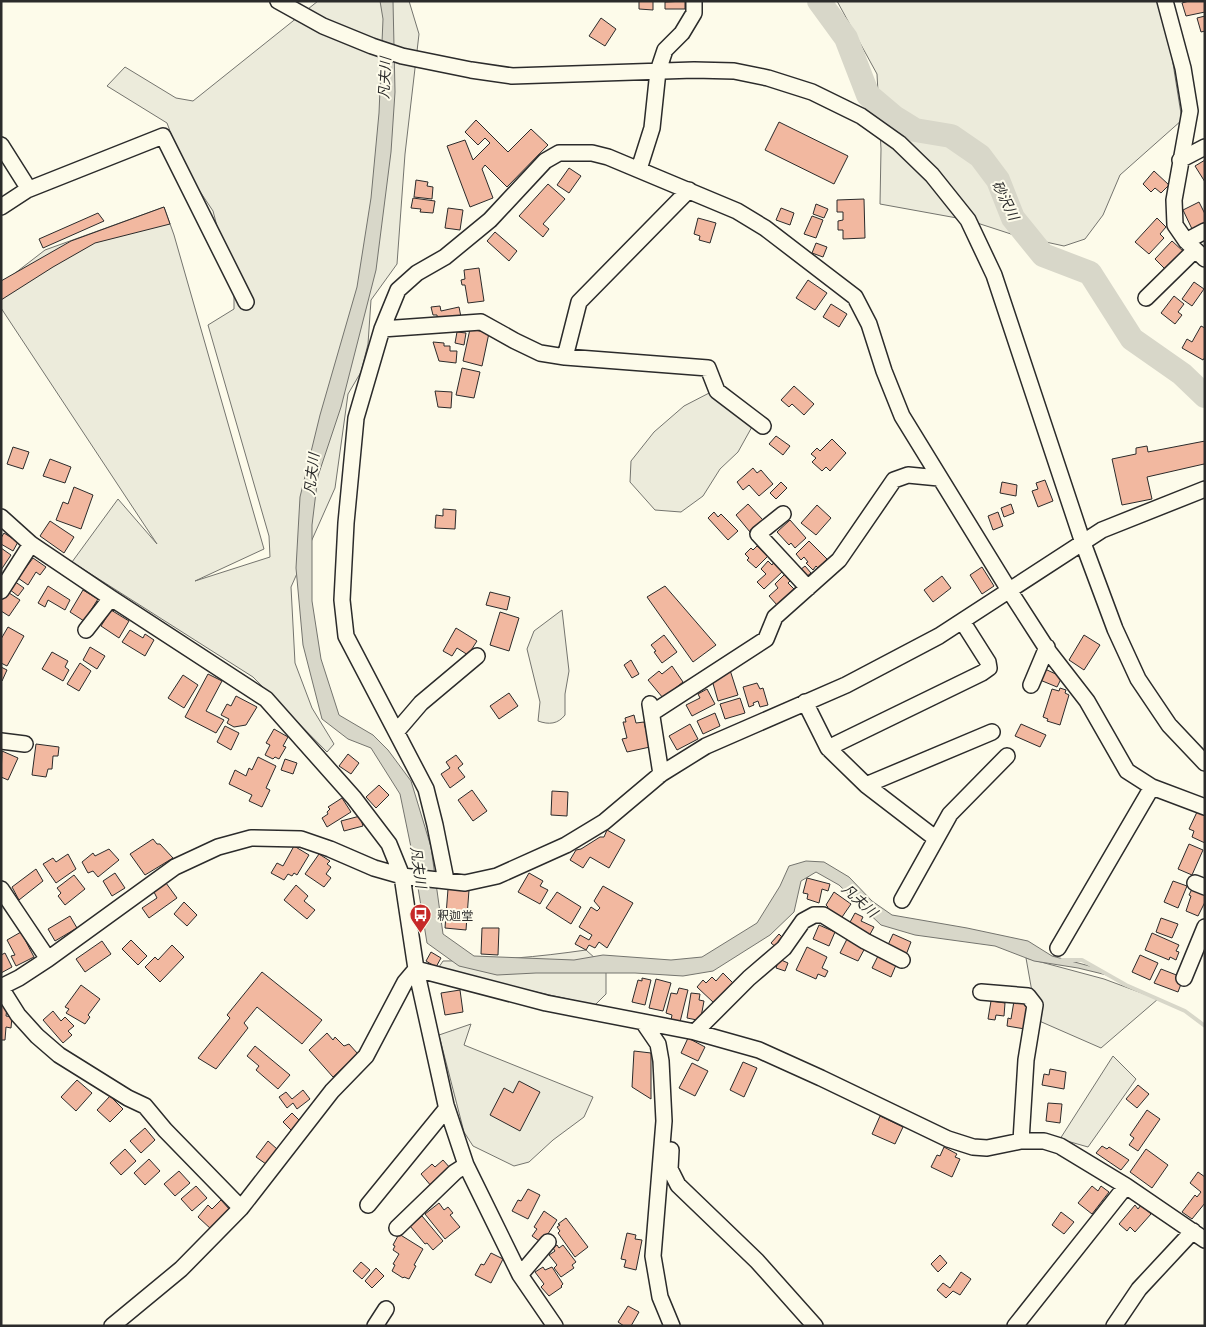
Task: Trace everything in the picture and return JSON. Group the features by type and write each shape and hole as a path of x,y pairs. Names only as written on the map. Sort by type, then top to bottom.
{"street":[{"path":"278,1 324,26 372,46 402,56 471,70 512,76 658,71 734,72 768,78 812,92 861,116 899,143 932,175 968,220 994,275 1083,543 1115,629 1138,679 1169,725 1205,763"},
{"path":"639,169 652,128 658,71 666,50 682,33 694,13 694,1"},
{"path":"1165,1 1183,68 1190,111 1174,200 1175,225 1195,250"},
{"path":"1,207 27,190 163,136 246,302"},
{"path":"1,145 25,183 27,190"},
{"path":"1180,160 1205,147"},
{"path":"446,880 426,789 346,636 342,600 346,523 356,418 382,329 398,290 418,273 444,257 490,220 545,161 559,153 592,153 639,169 737,211 765,228 855,298 869,324 884,371 902,416 1009,590 1047,647 1087,701 1127,771 1152,787 1205,807"},
{"path":"565,357 579,302 688,190"},
{"path":"1146,298 1195,250 1205,231"},
{"path":"382,329 481,322 515,342 540,353 565,357 708,368 717,391 763,426"},
{"path":"661,774 651,708 766,639 775,617 839,560 894,480 908,474 939,478"},
{"path":"241,1208 165,1130 145,1106 59,1056 37,1036 18,1015 1,987 48,960 175,867 218,846 251,838 301,839 374,868 402,876 465,882 497,876 566,845 604,822 661,774 706,746 846,684 939,636 1102,530 1205,488"},
{"path":"783,514 758,534 808,588"},
{"path":"1,517 31,544 266,699 354,798 389,844 402,876 416,968 448,1108 466,1165 520,1275 555,1326"},
{"path":"1,591 31,544"},
{"path":"86,630 111,598"},
{"path":"828,748 989,668 988,662 962,620"},
{"path":"1031,685 1047,647"},
{"path":"396,731 421,703 477,656"},
{"path":"805,702 828,748 866,786 936,838"},
{"path":"866,786 992,732"},
{"path":"1,741 25,744"},
{"path":"902,900 950,814 1007,756"},
{"path":"1058,948 1152,787"},
{"path":"1,889 48,960"},
{"path":"695,1032 749,978 784,948 803,921 814,915 823,915 865,942 902,960"},
{"path":"1184,978 1205,926"},
{"path":"416,968 546,1003 695,1032 759,1050 948,1139 973,1147 987,1148 1021,1140 1044,1141 1060,1146 1126,1186 1199,1236 1139,1289 1114,1326"},
{"path":"112,1326 181,1269 241,1208 332,1091 366,1056 405,982 416,968"},
{"path":"980,992 1028,996 1035,1005 1026,1060 1021,1140"},
{"path":"643,1022 658,1044 662,1061 664,1120 653,1256 660,1297 672,1326"},
{"path":"368,1205 448,1108"},
{"path":"663,1133 671,1137 670,1169 678,1185 757,1261 815,1326"},
{"path":"397,1228 455,1172 466,1165"},
{"path":"1015,1326 1126,1186"},
{"path":"520,1275 548,1242"},
{"path":"375,1326 386,1309"}],"shaded area":[{"path":"318,1 409,1 419,34 405,154 397,264 371,300 368,344 361,372 348,394 335,488 291,587 295,663 312,708 334,744 327,752 253,677 72,562 118,499 157,544 1,308 1,284 45,250 164,207 174,235 264,549 195,581 270,557 269,536 208,325 234,309 234,290 213,211 183,166 167,123 107,86 125,67 176,98 193,101"},
{"path":"837,1 1163,1 1182,120 1120,175 1103,215 1085,239 1064,246 1014,235 968,220 880,204 881,149 877,74"},
{"path":"713,391 753,425 738,452 720,469 703,496 681,512 655,510 630,482 631,461 654,432 684,406"},
{"path":"562,610 569,671 565,694 565,715 556,722 546,723 538,721 540,702 527,649 534,631"},
{"path":"586,950 606,968 606,994 595,1005 477,979 439,967 443,961 514,958"},
{"path":"1026,958 1104,979 1158,999 1101,1048 1037,1020"},
{"path":"471,1024 464,1045 593,1097 584,1117 553,1140 529,1162 514,1166 473,1146 464,1132 439,1035"},
{"path":"1113,1056 1136,1079 1088,1147 1060,1139"}],"water":[{"path":"380,1 393,1 395,92 391,152 376,270 341,407 318,476 312,525 312,601 321,659 339,715 373,735 388,750 411,781 431,847 443,934 474,956 574,960 603,955 671,960 702,957 757,923 780,886 789,866 806,861 824,862 849,877 872,901 892,915 1028,941 1052,956 1097,968 1111,976 1078,968 1034,961 995,946 915,935 881,925 839,885 816,872 801,881 794,912 770,935 713,971 683,976 635,973 497,975 459,966 427,943 413,857 400,794 371,748 348,739 322,719 303,645 296,568 300,497 320,415 357,287 371,198 379,113 383,19"}],"building":[{"path":"639,1 653,1 653,10 639,9"},
{"path":"685,1 685,9 665,9 665,2"},
{"path":"1205,1 1205,12 1186,16 1182,3"},
{"path":"1205,16 1205,31 1201,32 1197,18"},
{"path":"601,18 616,29 605,46 589,36"},
{"path":"476,120 508,152 531,129 548,145 507,187 485,165 482,169 493,198 470,207 447,146 465,140 473,160 490,143 485,138 478,145 465,132"},
{"path":"779,122 848,156 834,184 765,150"},
{"path":"1205,160 1205,182 1195,166"},
{"path":"569,168 581,176 569,193 557,185"},
{"path":"1154,171 1169,185 1161,193 1155,188 1151,192 1143,184"},
{"path":"416,180 428,182 427,186 433,187 432,199 414,197"},
{"path":"548,184 565,199 543,224 549,229 543,237 519,216"},
{"path":"413,198 435,201 433,213 420,212 421,209 411,208"},
{"path":"864,199 865,238 843,239 843,230 838,230 838,221 843,220 843,212 837,212 837,200"},
{"path":"1199,202 1205,214 1205,222 1192,229 1183,210"},
{"path":"816,204 828,209 824,218 813,214"},
{"path":"164,207 170,224 95,243 1,300 1,281 71,241"},
{"path":"448,208 463,210 460,230 445,228"},
{"path":"781,208 794,213 790,225 776,220"},
{"path":"98,213 104,221 43,248 39,239"},
{"path":"812,216 823,220 816,238 804,234"},
{"path":"698,218 716,223 710,243 699,240 700,236 694,234"},
{"path":"1157,218 1166,227 1160,234 1164,238 1149,254 1135,242"},
{"path":"495,232 517,251 509,261 487,241"},
{"path":"1172,241 1184,252 1166,270 1155,259"},
{"path":"816,243 827,247 823,257 812,253"},
{"path":"479,268 484,301 468,303 465,285 462,285 461,280 465,279 464,270"},
{"path":"808,280 827,293 815,310 796,298"},
{"path":"1194,282 1204,289 1192,306 1182,299"},
{"path":"1174,296 1184,304 1178,312 1182,315 1175,324 1161,313"},
{"path":"831,304 847,314 839,327 823,317"},
{"path":"440,306 441,311 459,307 461,317 438,322 437,315 433,315 431,307"},
{"path":"1201,326 1205,328 1205,357 1203,360 1182,348 1187,339 1192,342"},
{"path":"470,329 489,333 482,366 463,361"},
{"path":"457,332 466,333 464,345 455,343"},
{"path":"433,342 444,343 444,346 450,346 450,351 457,351 456,363 439,361"},
{"path":"462,368 480,372 474,398 456,395"},
{"path":"794,386 814,404 804,415 792,404 789,407 781,400"},
{"path":"435,391 452,392 451,408 438,407"},
{"path":"776,436 790,446 783,455 769,444"},
{"path":"832,439 846,453 830,471 826,467 822,471 812,462 816,458 811,454 817,448 820,451"},
{"path":"1205,441 1205,467 1204,464 1147,477 1152,499 1122,505 1112,459 1136,454 1136,448 1147,446 1148,452"},
{"path":"13,447 29,452 23,469 7,464"},
{"path":"50,459 71,467 65,483 43,476"},
{"path":"753,468 757,473 761,470 773,484 759,496 749,485 743,490 737,482"},
{"path":"1045,480 1053,501 1038,507 1032,491 1038,489 1036,483"},
{"path":"781,482 787,488 776,499 770,493"},
{"path":"1002,482 1017,485 1016,496 1000,493"},
{"path":"74,487 93,495 81,529 56,520 63,502 68,504"},
{"path":"748,504 763,520 750,532 736,515"},
{"path":"1011,504 1014,513 1004,517 1001,508"},
{"path":"817,505 831,518 816,535 801,523"},
{"path":"443,509 456,510 455,529 435,528 436,515 443,516"},
{"path":"714,512 718,517 721,514 738,531 728,540 708,518"},
{"path":"998,512 1003,526 993,530 988,516"},
{"path":"790,520 806,538 795,548 791,543 789,545 777,532"},
{"path":"50,521 74,537 64,553 40,536"},
{"path":"4,533 18,542 13,551 1,544 1,538"},
{"path":"809,541 827,559 818,568 816,566 813,570 806,563 808,562 804,557 801,560 796,554"},
{"path":"757,546 768,556 756,568 747,560 749,558 745,554 751,548 753,550"},
{"path":"1,548 11,555 1,570"},
{"path":"33,558 46,567 40,575 36,572 28,585 18,578"},
{"path":"768,561 772,565 774,562 783,571 764,589 757,582 766,574 761,569"},
{"path":"805,566 811,573 806,577 800,570"},
{"path":"982,567 994,586 982,594 970,575"},
{"path":"785,574 791,580 788,583 794,589 777,605 769,596 778,588 775,584"},
{"path":"942,576 951,588 933,602 924,590"},
{"path":"14,581 24,588 18,596 9,589"},
{"path":"48,586 70,600 65,610 48,600 45,607 38,603"},
{"path":"665,586 716,645 693,662 647,597"},
{"path":"83,590 98,599 84,621 70,612"},
{"path":"6,591 20,600 9,616 1,611 1,599"},
{"path":"490,592 510,597 507,610 486,605"},
{"path":"111,610 129,621 119,638 101,626"},
{"path":"500,612 519,618 509,651 490,645"},
{"path":"8,627 24,636 7,666 1,663 1,639"},
{"path":"456,628 477,641 468,655 457,648 452,656 443,651"},
{"path":"130,630 143,638 145,634 154,640 145,656 122,642"},
{"path":"664,635 677,652 662,663 651,645"},
{"path":"1084,635 1100,645 1084,670 1069,660"},
{"path":"90,647 105,656 97,669 83,660"},
{"path":"52,652 68,661 65,667 69,670 63,681 42,669"},
{"path":"631,660 639,674 632,678 624,665"},
{"path":"80,663 91,671 79,691 67,684"},
{"path":"672,666 683,682 663,698 648,680 659,671 662,674"},
{"path":"1,667 7,670 2,681 1,681"},
{"path":"1045,669 1062,677 1057,687 1040,680"},
{"path":"730,670 738,695 718,701 712,680 724,676 723,672"},
{"path":"208,674 222,681 206,711 224,720 216,733 185,717"},
{"path":"183,675 198,685 184,708 168,698"},
{"path":"757,683 760,689 763,688 768,705 760,707 758,701 749,707 743,687"},
{"path":"1060,688 1066,690 1065,693 1069,695 1060,725 1047,721 1048,719 1043,717 1052,689 1059,691"},
{"path":"707,689 715,704 692,716 686,705 700,698 698,694"},
{"path":"509,693 518,706 499,719 490,706"},
{"path":"236,696 257,707 246,725 234,727 227,723 229,719 221,715 227,704 231,706"},
{"path":"740,698 745,713 725,719 720,704"},
{"path":"715,713 720,726 703,734 697,721"},
{"path":"634,715 636,723 644,722 650,747 627,752 622,739 627,738 623,722 626,722 625,718"},
{"path":"690,724 698,739 677,750 669,736"},
{"path":"1021,724 1046,735 1040,747 1015,736"},
{"path":"225,726 239,733 231,750 217,742"},
{"path":"274,729 288,737 283,746 286,747 279,759 275,757 273,759 265,755 270,745 266,743"},
{"path":"36,744 59,747 58,756 53,756 52,769 48,769 46,777 32,775"},
{"path":"2,751 18,758 8,780 1,777"},
{"path":"348,754 359,763 351,774 339,766"},
{"path":"456,755 463,764 458,768 465,777 450,788 441,774 450,768 446,762"},
{"path":"258,757 276,766 266,788 270,790 262,807 249,801 252,795 229,784 235,770 246,776 249,768 252,770"},
{"path":"285,759 297,763 293,774 281,770"},
{"path":"379,785 389,795 376,808 366,797"},
{"path":"472,790 487,811 473,821 458,800"},
{"path":"552,791 568,792 567,816 551,815"},
{"path":"342,798 351,812 327,827 322,818 328,814 327,812 330,809 328,807"},
{"path":"1197,812 1205,815 1205,843 1192,837 1194,831 1189,829"},
{"path":"360,816 363,826 344,831 341,821"},
{"path":"607,830 625,840 609,868 590,857 583,868 570,860 576,850 581,849 600,837 604,837"},
{"path":"153,839 173,858 145,875 130,854"},
{"path":"1189,844 1203,850 1192,875 1178,869"},
{"path":"294,846 309,855 297,875 294,873 292,876 288,874 284,880 271,873 277,863 283,866"},
{"path":"109,849 119,860 98,877 93,871 88,873 82,862 93,853 95,856"},
{"path":"68,854 76,869 56,883 43,864 53,858 56,862"},
{"path":"319,854 330,861 327,864 331,867 326,874 331,878 324,887 305,874"},
{"path":"36,869 43,881 19,900 12,887"},
{"path":"115,873 125,888 112,896 103,881"},
{"path":"529,873 543,881 540,886 548,890 540,904 518,892"},
{"path":"74,875 85,889 65,905 58,896 61,893 57,888"},
{"path":"807,878 830,884 828,891 822,889 819,903 807,899 808,894 803,893"},
{"path":"1173,881 1187,886 1178,908 1164,902"},
{"path":"166,883 177,898 149,918 142,908 157,898 154,892"},
{"path":"296,885 308,896 304,901 315,910 307,919 284,900"},
{"path":"603,886 633,903 607,948 599,942 595,948 589,945 586,950 575,944 580,935 589,940 592,935 579,927 591,907 597,911 600,908 594,901"},
{"path":"448,889 469,890 466,930 445,928"},
{"path":"1192,889 1205,894 1205,902 1198,916 1186,911"},
{"path":"557,892 581,907 571,924 546,908"},
{"path":"834,892 851,904 840,920 826,910 828,907 826,905"},
{"path":"184,902 197,915 187,926 174,914"},
{"path":"855,913 863,917 861,921 874,927 868,938 849,924"},
{"path":"70,916 77,928 55,941 48,929"},
{"path":"1161,918 1178,924 1172,938 1156,932"},
{"path":"819,925 835,932 829,946 813,939"},
{"path":"482,928 499,928 498,955 481,954"},
{"path":"21,932 34,957 16,966 11,956 15,955 7,940"},
{"path":"1152,933 1179,945 1176,951 1179,952 1176,960 1170,957 1169,960 1145,950"},
{"path":"779,934 785,940 777,948 771,943"},
{"path":"893,934 911,942 906,955 887,947"},
{"path":"847,939 865,948 858,961 840,953"},
{"path":"131,940 147,956 138,965 122,949"},
{"path":"102,941 111,954 85,972 76,959"},
{"path":"172,945 184,957 160,982 145,967 155,957 158,960"},
{"path":"807,947 827,957 822,968 828,971 825,977 818,974 816,979 796,970"},
{"path":"431,952 441,958 436,967 426,961"},
{"path":"5,953 12,967 1,973 1,955"},
{"path":"1140,955 1158,963 1150,980 1132,972"},
{"path":"878,956 896,965 891,977 872,968"},
{"path":"779,959 788,963 785,971 776,968"},
{"path":"1161,969 1179,976 1177,982 1181,984 1178,992 1154,983"},
{"path":"262,972 322,1020 302,1044 257,1007 244,1023 248,1028 216,1069 198,1058 230,1018 227,1015"},
{"path":"723,973 733,983 714,1003 697,987 703,980 706,983 712,977 716,981"},
{"path":"642,978 651,980 645,1005 632,1002 638,980 642,981"},
{"path":"656,979 671,983 663,1011 649,1008"},
{"path":"81,985 100,999 88,1015 90,1017 85,1024 66,1013 69,1009 65,1007"},
{"path":"679,988 688,990 680,1022 671,1020 672,1015 666,1013 671,993 677,994"},
{"path":"460,990 463,1012 445,1015 441,993"},
{"path":"691,993 700,994 699,1000 704,1001 701,1017 698,1017 697,1020 687,1018"},
{"path":"1,1001 4,1002 4,1008 7,1008 6,1016 12,1017 11,1028 6,1027 5,1040 1,1040"},
{"path":"991,1001 1005,1003 1004,1016 996,1015 995,1020 988,1019"},
{"path":"1014,1001 1029,1004 1025,1029 1007,1026 1008,1018 1011,1019"},
{"path":"53,1011 61,1021 65,1017 74,1026 68,1031 72,1035 63,1043 43,1020"},
{"path":"327,1033 333,1040 335,1037 344,1046 349,1044 358,1054 333,1077 309,1050"},
{"path":"688,1038 705,1047 698,1061 681,1053"},
{"path":"255,1046 290,1075 278,1089 256,1070 259,1066 247,1056"},
{"path":"634,1051 651,1053 651,1099 632,1087"},
{"path":"743,1062 757,1068 744,1097 730,1090"},
{"path":"692,1063 708,1071 695,1096 679,1088"},
{"path":"1050,1069 1066,1072 1064,1089 1042,1085 1044,1074 1049,1075"},
{"path":"77,1080 92,1093 76,1111 61,1097"},
{"path":"519,1081 540,1092 520,1131 490,1115 504,1088 513,1093"},
{"path":"1138,1085 1149,1094 1137,1108 1126,1099"},
{"path":"303,1090 310,1099 297,1109 293,1103 287,1108 279,1097 286,1092 292,1099"},
{"path":"110,1096 123,1109 110,1122 97,1110"},
{"path":"1048,1103 1062,1104 1060,1123 1046,1121"},
{"path":"1147,1110 1160,1119 1138,1151 1129,1145 1134,1138 1130,1135"},
{"path":"292,1113 300,1121 291,1130 283,1122"},
{"path":"880,1116 903,1127 895,1144 872,1134"},
{"path":"145,1128 155,1140 141,1153 130,1141"},
{"path":"268,1141 277,1149 266,1164 256,1157"},
{"path":"1102,1146 1107,1149 1109,1147 1129,1160 1121,1170 1096,1153"},
{"path":"944,1147 957,1154 955,1157 960,1159 952,1177 931,1167 937,1155 940,1156"},
{"path":"125,1149 136,1161 121,1175 110,1163"},
{"path":"1146,1149 1168,1165 1152,1188 1130,1172"},
{"path":"149,1159 160,1171 145,1185 134,1173"},
{"path":"443,1160 451,1169 432,1187 421,1174 432,1164 435,1167"},
{"path":"179,1171 190,1183 175,1196 164,1184"},
{"path":"1198,1172 1205,1177 1205,1203 1192,1219 1182,1212 1195,1195 1197,1197 1201,1192 1190,1183"},
{"path":"196,1186 207,1198 192,1211 181,1199"},
{"path":"1092,1186 1098,1191 1101,1186 1109,1192 1092,1214 1078,1203"},
{"path":"528,1189 540,1195 528,1219 512,1211 518,1200 521,1201"},
{"path":"221,1200 230,1210 212,1230 198,1217 208,1205 212,1209"},
{"path":"439,1203 444,1210 448,1207 453,1213 450,1215 460,1227 445,1239 425,1214"},
{"path":"1135,1205 1138,1209 1141,1205 1151,1214 1135,1232 1130,1227 1127,1231 1119,1224"},
{"path":"544,1211 557,1220 542,1243 532,1236 537,1229 534,1227"},
{"path":"1061,1212 1074,1222 1064,1234 1052,1225"},
{"path":"422,1216 443,1241 433,1250 427,1243 425,1244 410,1226"},
{"path":"566,1218 588,1247 575,1257 558,1233 560,1231 557,1227 560,1225 558,1224"},
{"path":"627,1233 636,1235 635,1239 642,1240 636,1270 624,1267 626,1260 621,1259"},
{"path":"399,1234 423,1249 409,1279 403,1278 392,1271 395,1265 393,1264 399,1254 393,1250 395,1246 393,1245"},
{"path":"557,1245 559,1248 563,1245 576,1262 572,1265 574,1268 561,1277 554,1268 557,1265 549,1255 555,1251 553,1248"},
{"path":"491,1253 503,1259 491,1283 475,1275 481,1264 484,1265"},
{"path":"940,1255 947,1263 938,1272 931,1264"},
{"path":"361,1262 370,1270 362,1279 353,1271"},
{"path":"543,1267 545,1270 552,1267 563,1284 562,1287 549,1296 541,1287 544,1284 535,1272"},
{"path":"376,1268 384,1276 372,1288 365,1281"},
{"path":"961,1272 971,1279 960,1295 953,1291 946,1298 937,1290 943,1283 950,1288"},
{"path":"628,1306 639,1312 631,1326 624,1326 618,1322"}],"waterway":[{"name":"砂沢川","path":"819,1 846,38 868,95 894,117 915,130 951,136 980,156 998,180 1013,218 1043,255 1090,273 1132,339 1182,374 1205,396"},
{"name":"凡夫川","path":"1062,960 1082,960 1126,985 1185,1011 1205,1026"}],"place":[{"name":"釈迦堂","path":"421,934"}]}
